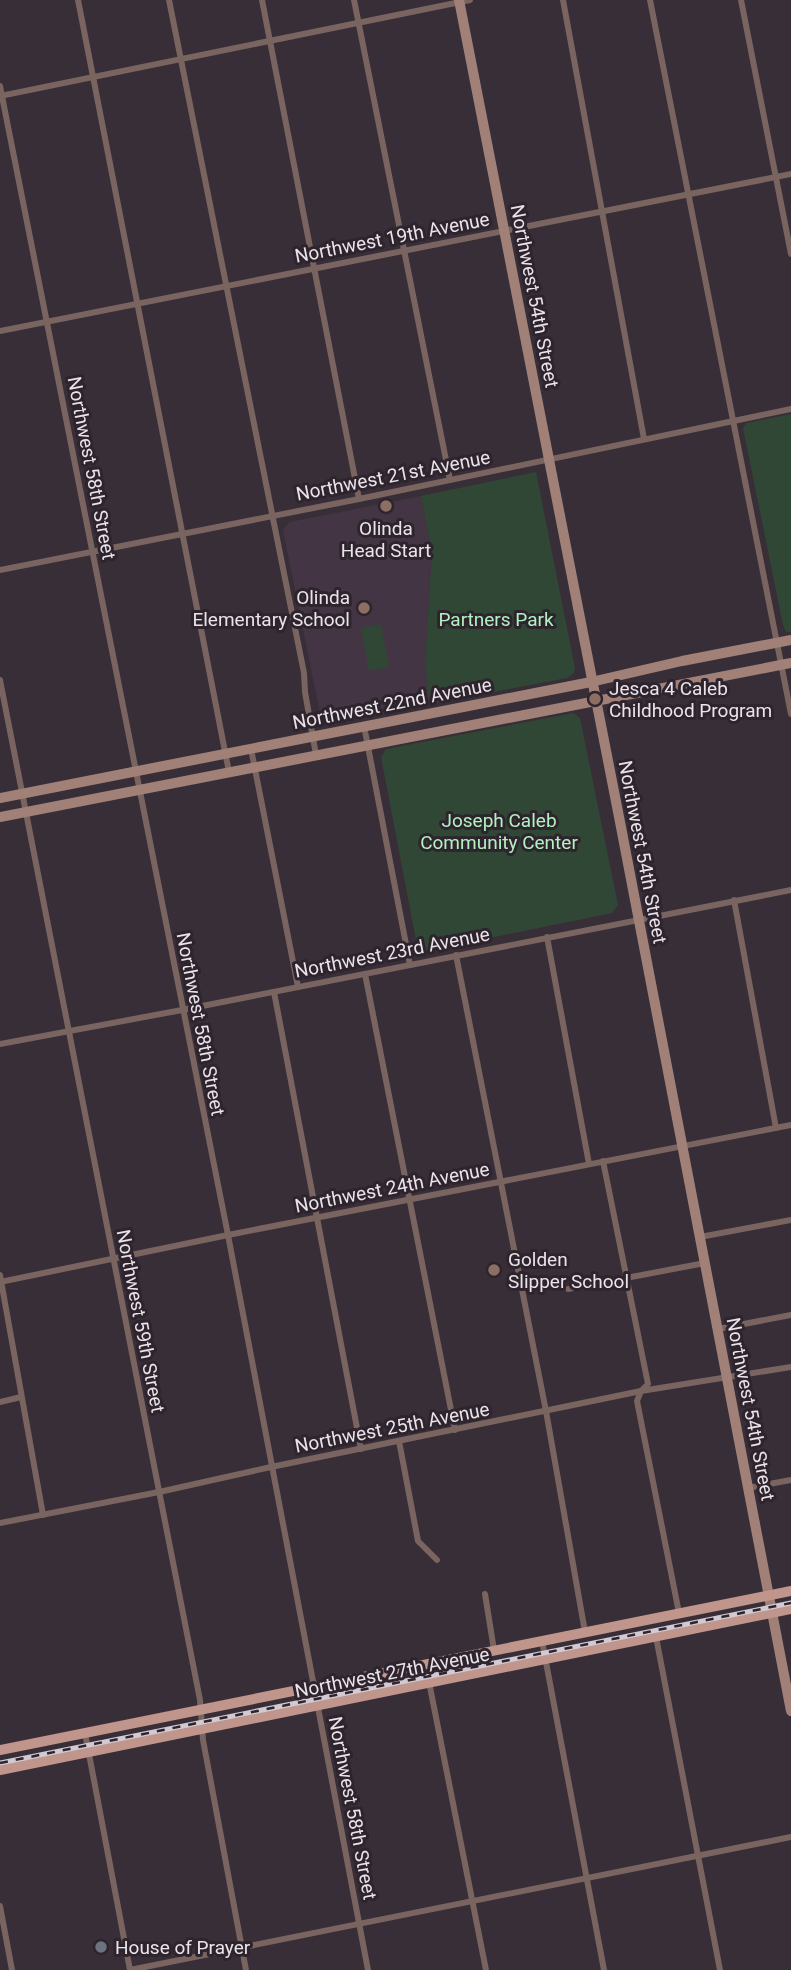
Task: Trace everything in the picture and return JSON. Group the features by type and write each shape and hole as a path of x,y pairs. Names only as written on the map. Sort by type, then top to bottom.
{"main road":[{"name":"Northwest 54th Street","path":"459,1 791,1712"},
{"name":"Northwest 22nd Avenue","path":"0,798 791,640"},
{"name":"Northwest 22nd Avenue","path":"0,817 786,664"},
{"name":"Northwest 27th Avenue","path":"0,1750 791,1591"},
{"name":"Northwest 27th Avenue","path":"0,1770 791,1609"}],"street":[{"path":"78,0 229,772"},
{"path":"169,0 304,673 316,755"},
{"path":"262,0 359,499"},
{"path":"354,0 450,480"},
{"path":"1,96 470,0"},
{"path":"563,0 644,439"},
{"path":"650,0 777,643 786,664 791,714"},
{"path":"741,0 791,254"},
{"name":"Northwest 58th Street","path":"0,86 228,1235 368,1970"},
{"name":"Northwest 19th Avenue","path":"0,331 791,174"},
{"name":"Northwest 21st Avenue","path":"0,570 791,409"},
{"name":"Northwest 59th Street","path":"0,680 201,1710 202,1729 246,1970"},
{"path":"364,726 410,965"},
{"path":"251,749 298,987"},
{"name":"Northwest 23rd Avenue","path":"0,1044 791,890"},
{"path":"734,900 776,1128"},
{"path":"547,937 589,1164"},
{"path":"456,955 546,1411 585,1632"},
{"path":"365,974 455,1430"},
{"path":"274,992 361,1449"},
{"name":"Northwest 24th Avenue","path":"0,1280 791,1125"},
{"path":"603,1161 648,1384 637,1401 679,1613"},
{"path":"700,1237 791,1220"},
{"path":"568,1289 705,1263"},
{"path":"0,1280 43,1514"},
{"path":"718,1329 791,1315"},
{"name":"Northwest 25th Avenue","path":"0,1524 641,1391 791,1367"},
{"path":"0,1402 22,1397"},
{"path":"399,1441 418,1541 437,1560"},
{"path":"748,1488 791,1480"},
{"path":"485,1594 494,1650"},
{"path":"656,1637 720,1970"},
{"path":"542,1641 604,1970"},
{"path":"429,1682 486,1970"},
{"path":"85,1733 130,1970 791,1837"},
{"path":"0,1906 12,1970"}],"shaded area":[{"name":"Olinda Elementary School","path":"421,496 432,553 425,663 430,704 328,725 321,718 283,530 290,522"}],"green space":[{"path":"791,414 791,632 786,632 743,428 747,423"},
{"name":"Partners Park","path":"536,472 574,673 567,678 430,704 425,663 432,553 421,496"},
{"path":"381,624 389,667 369,671 361,628"},
{"name":"Joseph Caleb Community Center","path":"573,713 580,718 618,905 612,913 426,951 420,949 417,945 381,757 386,749"}],"railway":[{"path":"0,1763 791,1603"}],"place":[{"name":"Olinda Head Start","path":"386,506"},
{"name":"Olinda Elementary School","path":"364,608"},
{"name":"Jesca 4 Caleb Childhood Program","path":"595,699"},
{"name":"Golden Slipper School","path":"494,1270"},
{"name":"House of Prayer","path":"101,1947"}]}
